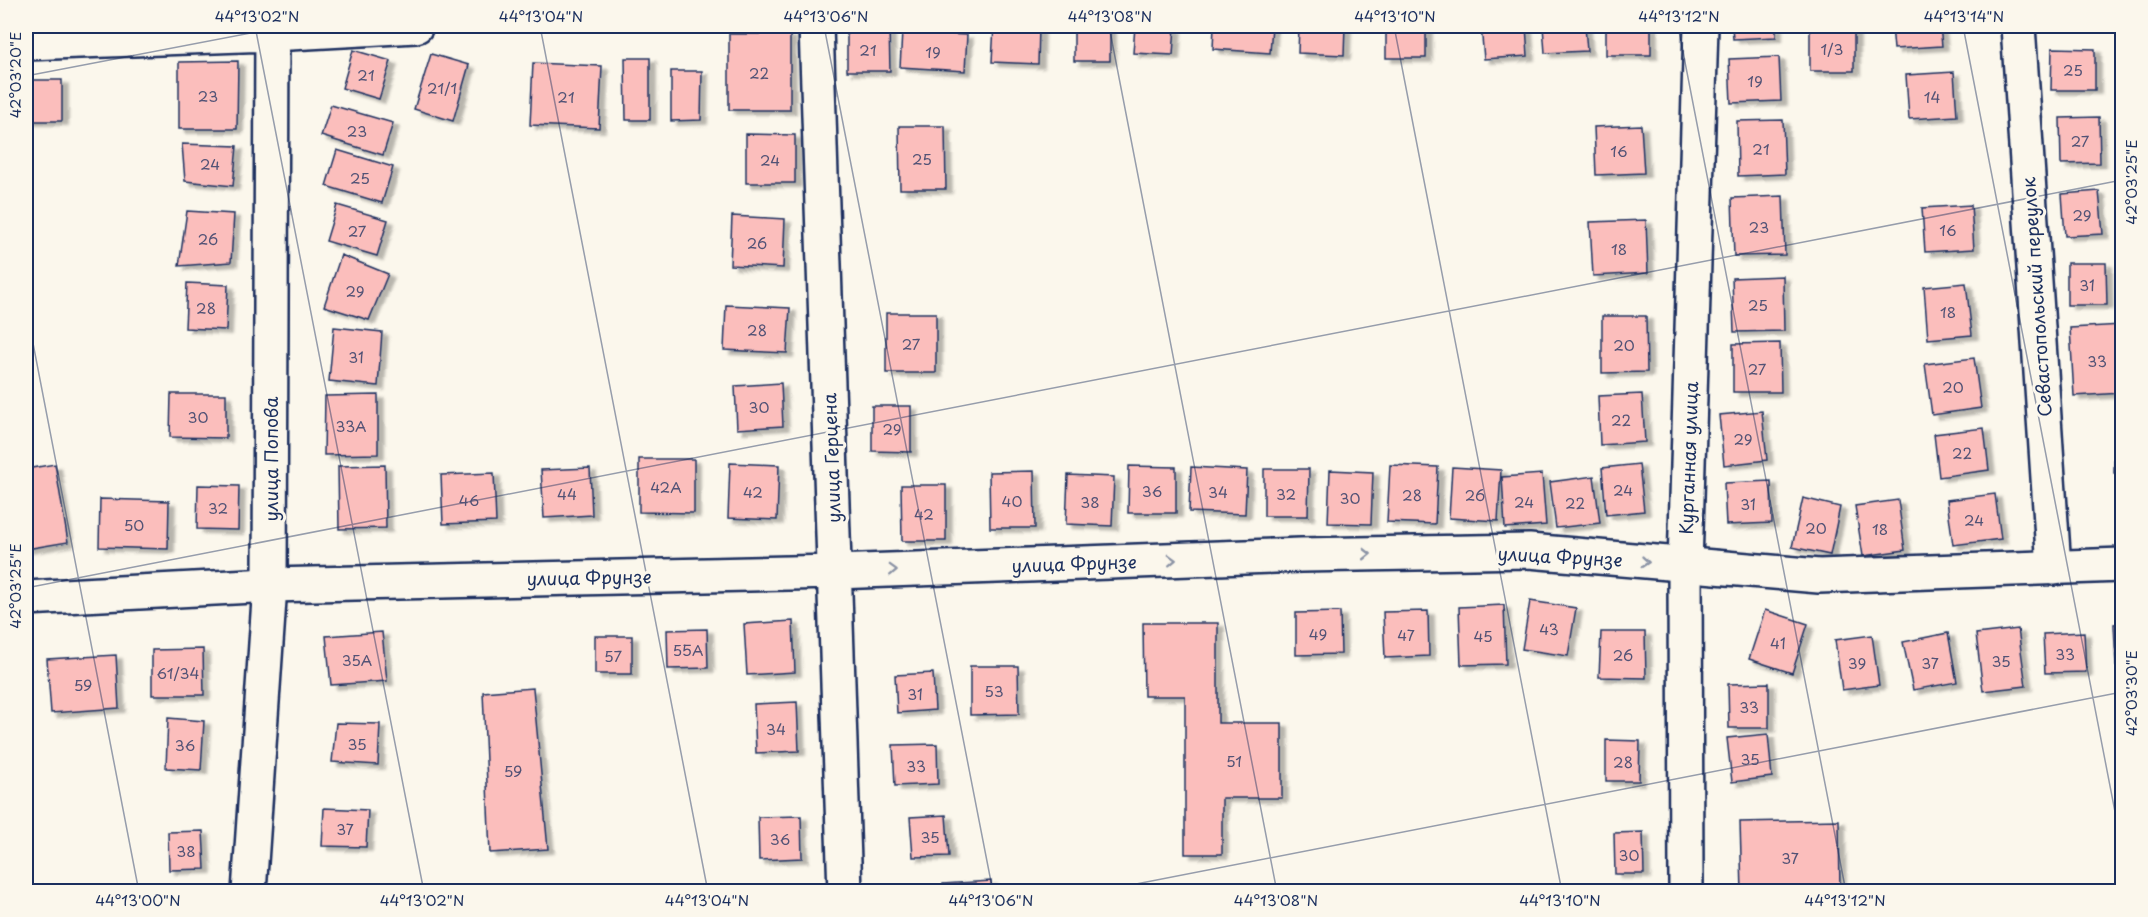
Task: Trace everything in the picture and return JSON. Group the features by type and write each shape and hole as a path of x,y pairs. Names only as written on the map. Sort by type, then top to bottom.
{"street":[{"path":"26,44 272,30 416,26"},
{"name":"улица Герцена","path":"816,26 845,891"},
{"name":"Курганная улица","path":"1686,891 1685,565 1701,26"},
{"name":"Севастопольский переулок","path":"2018,26 2055,568"},
{"name":"улица Попова","path":"249,891 270,585 272,30"},
{"name":"улица Фрунзе","path":"26,598 270,585 835,572 1301,555 1529,551 1819,576 2122,565"}],"building":[{"path":"889,26 890,71 847,71 847,27"},
{"path":"994,26 1039,27 1038,64 992,62"},
{"path":"1074,26 1110,26 1110,61 1074,61"},
{"path":"1135,26 1175,26 1173,55 1133,53"},
{"path":"1214,26 1272,26 1270,53 1213,49"},
{"path":"1299,26 1345,26 1344,55 1298,53"},
{"path":"1386,26 1426,26 1426,58 1386,58"},
{"path":"1481,26 1526,26 1528,56 1484,59"},
{"path":"1543,26 1585,26 1587,51 1545,53"},
{"path":"1606,26 1651,26 1651,55 1606,55"},
{"path":"1732,26 1776,26 1776,37 1733,39"},
{"path":"1810,26 1854,26 1854,71 1810,71"},
{"path":"1892,26 1940,26 1942,46 1894,49"},
{"path":"902,32 967,35 965,71 900,67"},
{"path":"729,34 790,34 790,110 729,110"},
{"path":"2052,48 2095,49 2095,90 2051,90"},
{"path":"353,50 391,61 379,99 342,88"},
{"path":"431,54 469,65 453,121 414,109"},
{"path":"1779,57 1781,101 1731,103 1729,59"},
{"path":"625,58 650,58 650,120 626,120"},
{"path":"238,61 237,129 179,129 179,62"},
{"path":"533,63 602,66 599,128 530,125"},
{"path":"671,71 702,71 701,120 671,121"},
{"path":"1954,72 1957,116 1909,119 1906,75"},
{"path":"26,80 62,80 62,121 26,121"},
{"path":"331,105 393,123 383,155 321,136"},
{"path":"2099,117 2100,163 2061,164 2060,118"},
{"path":"1783,120 1785,174 1738,176 1737,121"},
{"path":"1641,125 1644,173 1596,175 1594,127"},
{"path":"899,126 945,126 946,189 900,189"},
{"path":"746,134 795,135 795,183 746,183"},
{"path":"182,144 237,146 233,186 185,181"},
{"path":"337,150 393,167 382,203 326,186"},
{"path":"2099,191 2103,234 2065,236 2062,194"},
{"path":"1783,196 1785,255 1734,256 1732,198"},
{"path":"337,205 388,220 377,256 326,241"},
{"path":"1971,205 1974,249 1925,252 1922,208"},
{"path":"187,211 234,214 231,262 179,266"},
{"path":"732,216 785,219 783,268 730,265"},
{"path":"1646,220 1648,273 1593,276 1590,222"},
{"path":"341,255 388,274 369,320 324,306"},
{"path":"2067,263 2106,263 2107,305 2067,305"},
{"path":"1783,276 1784,331 1734,332 1732,278"},
{"path":"187,283 228,285 226,330 185,328"},
{"path":"1966,283 1972,335 1928,339 1924,287"},
{"path":"726,305 790,308 787,353 724,350"},
{"path":"886,313 936,313 936,373 886,373"},
{"path":"1602,316 1646,316 1647,372 1602,373"},
{"path":"2122,325 2122,393 2074,396 2070,328"},
{"path":"334,327 382,332 378,386 329,381"},
{"path":"1780,343 1781,392 1733,392 1733,344"},
{"path":"1974,358 1981,408 1932,415 1925,364"},
{"path":"781,383 783,426 737,429 735,386"},
{"path":"171,394 226,394 226,438 170,437"},
{"path":"1642,394 1645,442 1600,445 1598,396"},
{"path":"378,395 378,454 324,455 325,396"},
{"path":"872,406 911,406 911,452 872,451"},
{"path":"2115,410 2122,410 2122,473 2114,473"},
{"path":"1762,411 1767,460 1724,465 1719,415"},
{"path":"1984,428 1989,470 1939,477 1934,434"},
{"path":"639,459 694,459 694,513 639,512"},
{"path":"730,463 779,465 777,520 728,518"},
{"path":"55,464 68,542 26,549 26,469"},
{"path":"1639,464 1644,511 1606,515 1602,468"},
{"path":"385,465 386,528 339,529 338,466"},
{"path":"1390,465 1438,467 1435,524 1387,522"},
{"path":"1129,466 1176,467 1176,513 1128,513"},
{"path":"1191,467 1247,470 1245,514 1189,512"},
{"path":"1452,467 1501,470 1498,521 1449,518"},
{"path":"590,468 592,515 544,518 541,470"},
{"path":"1264,469 1309,469 1308,516 1264,516"},
{"path":"1330,470 1373,472 1371,524 1328,523"},
{"path":"1034,471 1035,528 990,528 989,472"},
{"path":"494,473 496,522 443,524 441,475"},
{"path":"1542,474 1546,525 1505,528 1502,477"},
{"path":"1068,475 1114,477 1112,526 1066,524"},
{"path":"1594,476 1600,523 1556,528 1550,482"},
{"path":"1771,481 1772,523 1726,525 1724,483"},
{"path":"198,485 239,486 238,530 197,529"},
{"path":"901,485 946,485 946,541 902,541"},
{"path":"1995,494 2001,539 1953,545 1947,500"},
{"path":"1803,498 1840,507 1830,555 1792,547"},
{"path":"100,499 169,501 168,549 99,547"},
{"path":"1898,500 1905,550 1863,556 1855,506"},
{"path":"1530,601 1576,608 1568,656 1522,649"},
{"path":"1504,605 1506,664 1461,665 1459,607"},
{"path":"1765,610 1808,624 1792,673 1749,659"},
{"path":"1428,611 1429,656 1385,658 1383,612"},
{"path":"1340,612 1341,654 1296,655 1296,613"},
{"path":"793,621 795,672 747,675 744,624"},
{"path":"1143,623 1218,623 1218,723 1282,723 1282,798 1222,798 1222,854 1185,854 1185,696 1144,696"},
{"path":"2122,623 2122,666 2116,666 2114,624"},
{"path":"707,629 708,668 668,669 667,630"},
{"path":"2018,629 2026,686 1983,691 1976,634"},
{"path":"382,632 387,681 331,685 326,636"},
{"path":"1601,632 1645,632 1646,678 1599,677"},
{"path":"2084,632 2086,672 2045,673 2043,634"},
{"path":"1948,633 1957,682 1913,690 1903,642"},
{"path":"1872,635 1879,685 1842,690 1835,640"},
{"path":"595,636 632,636 632,674 595,674"},
{"path":"203,649 204,695 152,695 152,650"},
{"path":"116,655 119,708 51,713 47,659"},
{"path":"970,666 1018,666 1019,714 970,715"},
{"path":"933,673 935,710 897,713 895,675"},
{"path":"1769,683 1769,728 1729,728 1728,684"},
{"path":"533,688 548,849 490,853 483,692"},
{"path":"797,702 799,751 756,753 754,704"},
{"path":"168,718 204,721 201,770 166,768"},
{"path":"336,723 380,724 378,765 332,762"},
{"path":"1768,734 1772,777 1732,782 1727,738"},
{"path":"1606,740 1640,741 1639,781 1606,781"},
{"path":"937,744 938,784 895,786 893,745"},
{"path":"324,808 368,810 366,847 322,846"},
{"path":"946,815 949,856 913,857 910,817"},
{"path":"801,816 802,858 759,860 758,817"},
{"path":"1839,820 1840,892 1742,892 1740,822"},
{"path":"203,831 205,869 169,870 168,832"},
{"path":"1643,832 1644,874 1615,874 1614,833"},
{"path":"991,881 992,892 944,892 943,884"}]}
